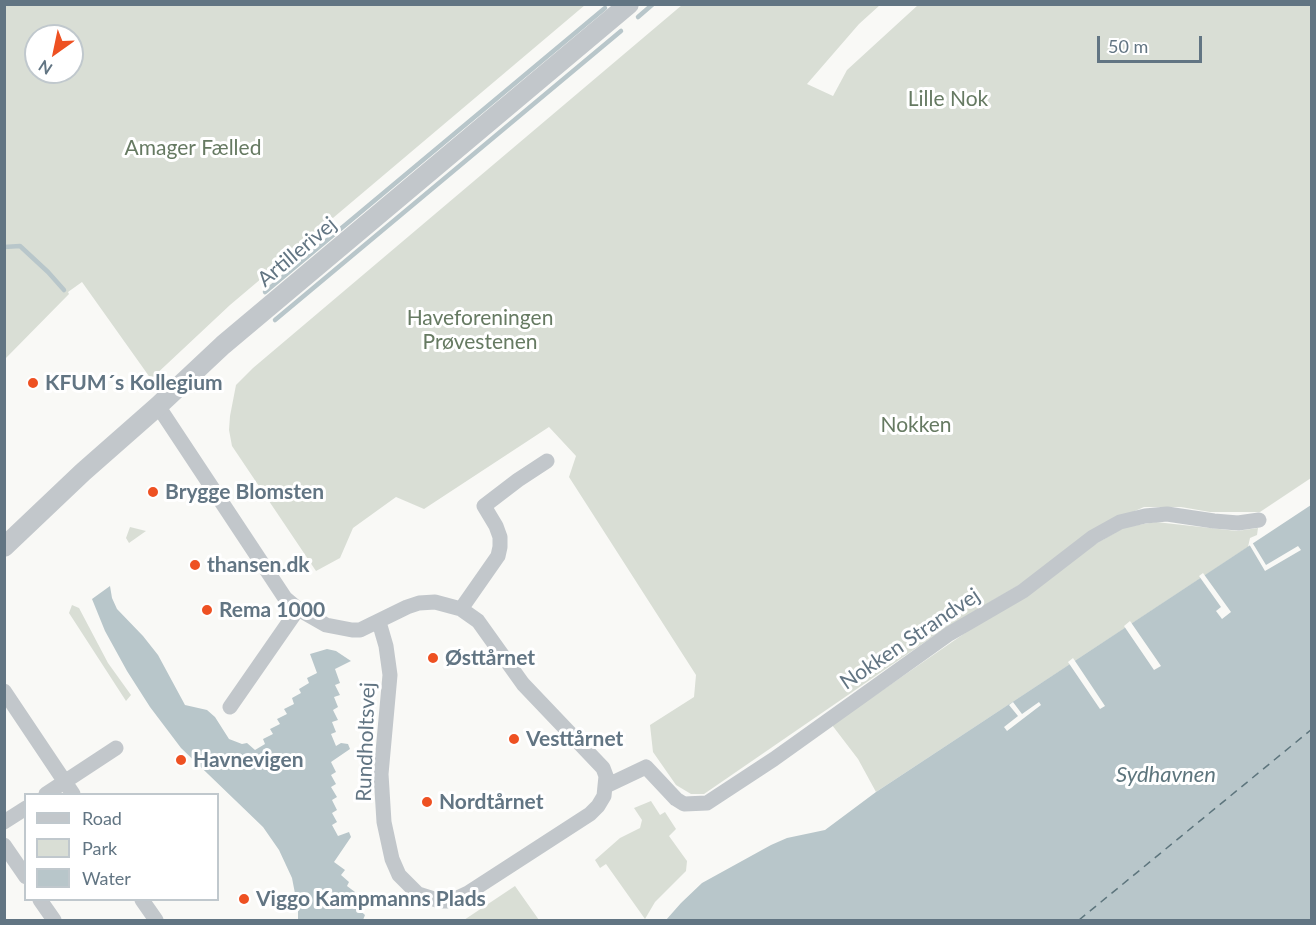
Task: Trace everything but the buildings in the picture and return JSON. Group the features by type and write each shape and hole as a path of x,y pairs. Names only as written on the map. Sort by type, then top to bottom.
{"street":[{"name":"Artillerivej","path":"4,547 223,345 629,4"},
{"path":"158,406 285,598 298,609 326,625 344,630 360,630 419,603 435,602 461,609 478,621 523,684 598,761 606,776 606,786"},
{"path":"461,609 492,564 500,547 500,537 496,526 484,506 547,461"},
{"name":"Nokken Strandvej","path":"606,786 646,767 676,799 684,804 707,803 774,759 949,634 1023,591 1093,537 1120,522 1167,514 1238,523 1259,520"},
{"path":"230,707 298,609"},
{"name":"Rundholtsvej","path":"379,622 387,646 390,675 381,774 384,822 392,859 399,875 418,894 440,901 451,901 468,893 590,814 604,796 606,786"},
{"path":"4,691 69,788"},
{"path":"53,793 69,788 116,748"},
{"path":"4,822 24,809"},
{"path":"4,845 24,874"},
{"path":"41,901 54,921"},
{"path":"143,901 156,921"}],"green space":[{"name":"Amager Fælled","path":"5,4 585,5 230,305 151,379 82,282 68,292 69,294 5,359"},
{"path":"682,5 880,5 859,24 807,84 833,96 847,70 918,5 1311,5 1311,478 1260,512 1210,512 1181,507 1144,507 1103,525 1026,581 944,629 704,794 691,794 676,785 653,752 650,725 694,697 696,675 569,477 576,456 549,427 424,509 396,497 353,528 340,558 316,571 232,446 229,430 236,385 253,368"},
{"path":"1156,522 1237,531 1258,528 1257,535 1250,538 1248,547 876,792 858,759 832,725 1085,550 1125,527"},
{"path":"130,527 146,531 129,543 126,538"},
{"path":"72,605 79,608 108,663 131,695 126,701 69,613"},
{"path":"651,801 660,815 665,812 676,829 669,836 687,861 686,871 655,902 645,919 606,864 600,868 595,860 620,838 640,828 642,820 634,808"},
{"path":"515,886 539,920 464,920"}],"water":[{"name":"Sydhavnen","path":"1311,505 1311,920 666,920 702,883 787,838 825,830 876,792"},
{"name":"Havnevigen","path":"110,586 117,609 158,655 185,705 207,710 215,717 229,739 242,744 247,743 255,750 265,744 263,739 273,734 270,729 280,724 277,719 287,714 284,709 294,704 292,698 301,693 299,689 309,683 307,678 317,673 310,654 327,649 336,651 351,661 335,669 340,683 335,685 340,695 334,697 338,707 333,710 338,720 332,722 336,732 331,734 336,746 341,743 348,744 350,749 331,762 336,772 331,775 336,784 331,787 337,797 332,800 337,810 332,813 337,822 332,825 338,836 349,832 351,837 334,862 345,870 341,875 349,882 347,886 355,892 352,897 360,904 357,908 365,915 363,920 298,920 292,878 279,850 263,827 181,748 150,707 127,671 105,631 92,599"}],"pier":[{"path":"1252,542 1266,565 1298,546 1301,550 1265,571 1249,544"},
{"path":"1203,573 1231,612 1222,619 1216,611 1221,607 1199,576"},
{"path":"1130,621 1161,666 1154,670 1124,626"},
{"path":"1073,658 1105,706 1100,709 1068,662"},
{"path":"1013,702 1022,714 1039,702 1041,705 1007,731 1004,727 1018,716 1009,705"}],"waterway":[{"path":"638,17 653,4"},
{"path":"265,292 605,8"},
{"path":"275,320 621,31"},
{"path":"4,247 20,246 64,290"}],"ferry route":[{"path":"1079,920 1312,729"}],"place":[{"name":"KFUM´s Kollegium","path":"33,383"},
{"name":"Brygge Blomsten","path":"153,492"},
{"name":"thansen.dk","path":"195,565"},
{"name":"Rema 1000","path":"207,610"},
{"name":"Østtårnet","path":"433,658"},
{"name":"Vesttårnet","path":"514,739"},
{"name":"Havnevigen","path":"181,760"},
{"name":"Nordtårnet","path":"427,802"},
{"name":"Viggo Kampmanns Plads","path":"244,899"}],"park label":[{"name":"Lille Nok","path":"948,99"},
{"name":"Haveforeningen Prøvestenen","path":"480,330"},
{"name":"Nokken","path":"916,425"}]}
